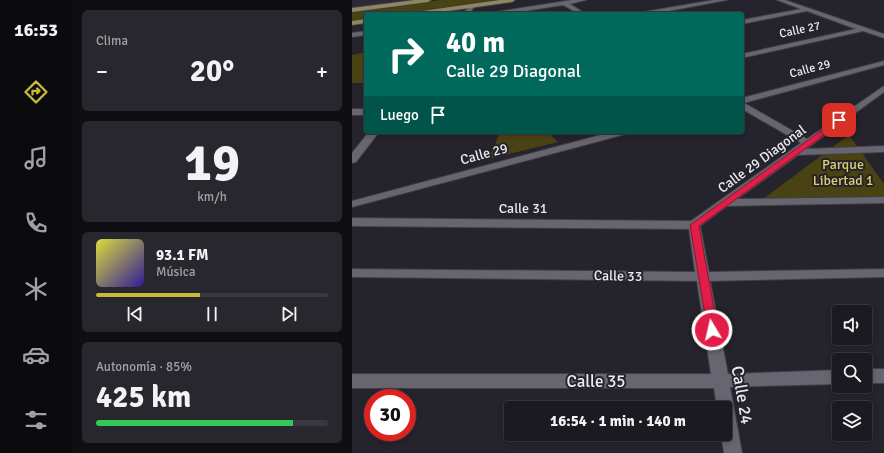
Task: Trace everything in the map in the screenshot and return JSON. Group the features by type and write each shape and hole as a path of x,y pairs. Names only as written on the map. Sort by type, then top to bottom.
{"main road":[{"path":"352,10 428,0"},
{"path":"429,12 512,0"},
{"path":"352,23 364,21"}],"street":[{"path":"508,12 583,0"},
{"path":"655,12 724,0"},
{"path":"780,0 884,36"},
{"path":"564,3 580,12"},
{"path":"468,12 472,6"},
{"path":"744,22 807,10"},
{"name":"Calle 27","path":"744,56 863,29"},
{"path":"352,35 364,33"},
{"name":"Calle 29","path":"744,100 884,63"},
{"name":"Calle 29 Diagonal","path":"694,225 884,88"},
{"path":"744,106 808,143"},
{"path":"352,112 364,112"},
{"path":"352,160 356,150 372,134"},
{"name":"Calle 29","path":"352,204 615,134"},
{"path":"796,152 884,150"},
{"path":"725,203 884,200"},
{"name":"Calle 31","path":"352,222 694,225"},
{"name":"Calle 24","path":"694,225 733,453"},
{"name":"Calle 33","path":"352,273 703,277 884,273"},
{"path":"872,376 884,376"},
{"name":"Calle 35","path":"352,381 721,381 832,377"}],"shaded area":[{"path":"352,0 411,0 352,8"}],"green space":[{"path":"440,0 501,0 417,12 364,12 364,19 352,21 352,12"},
{"path":"364,52 364,83 352,83 352,55"},
{"path":"499,134 550,134 558,142 489,159"},
{"name":"Parque Libertad 1","path":"849,135 884,184 884,197 763,199"}],"route":[{"path":"712,330 694,225 839,120"}]}
